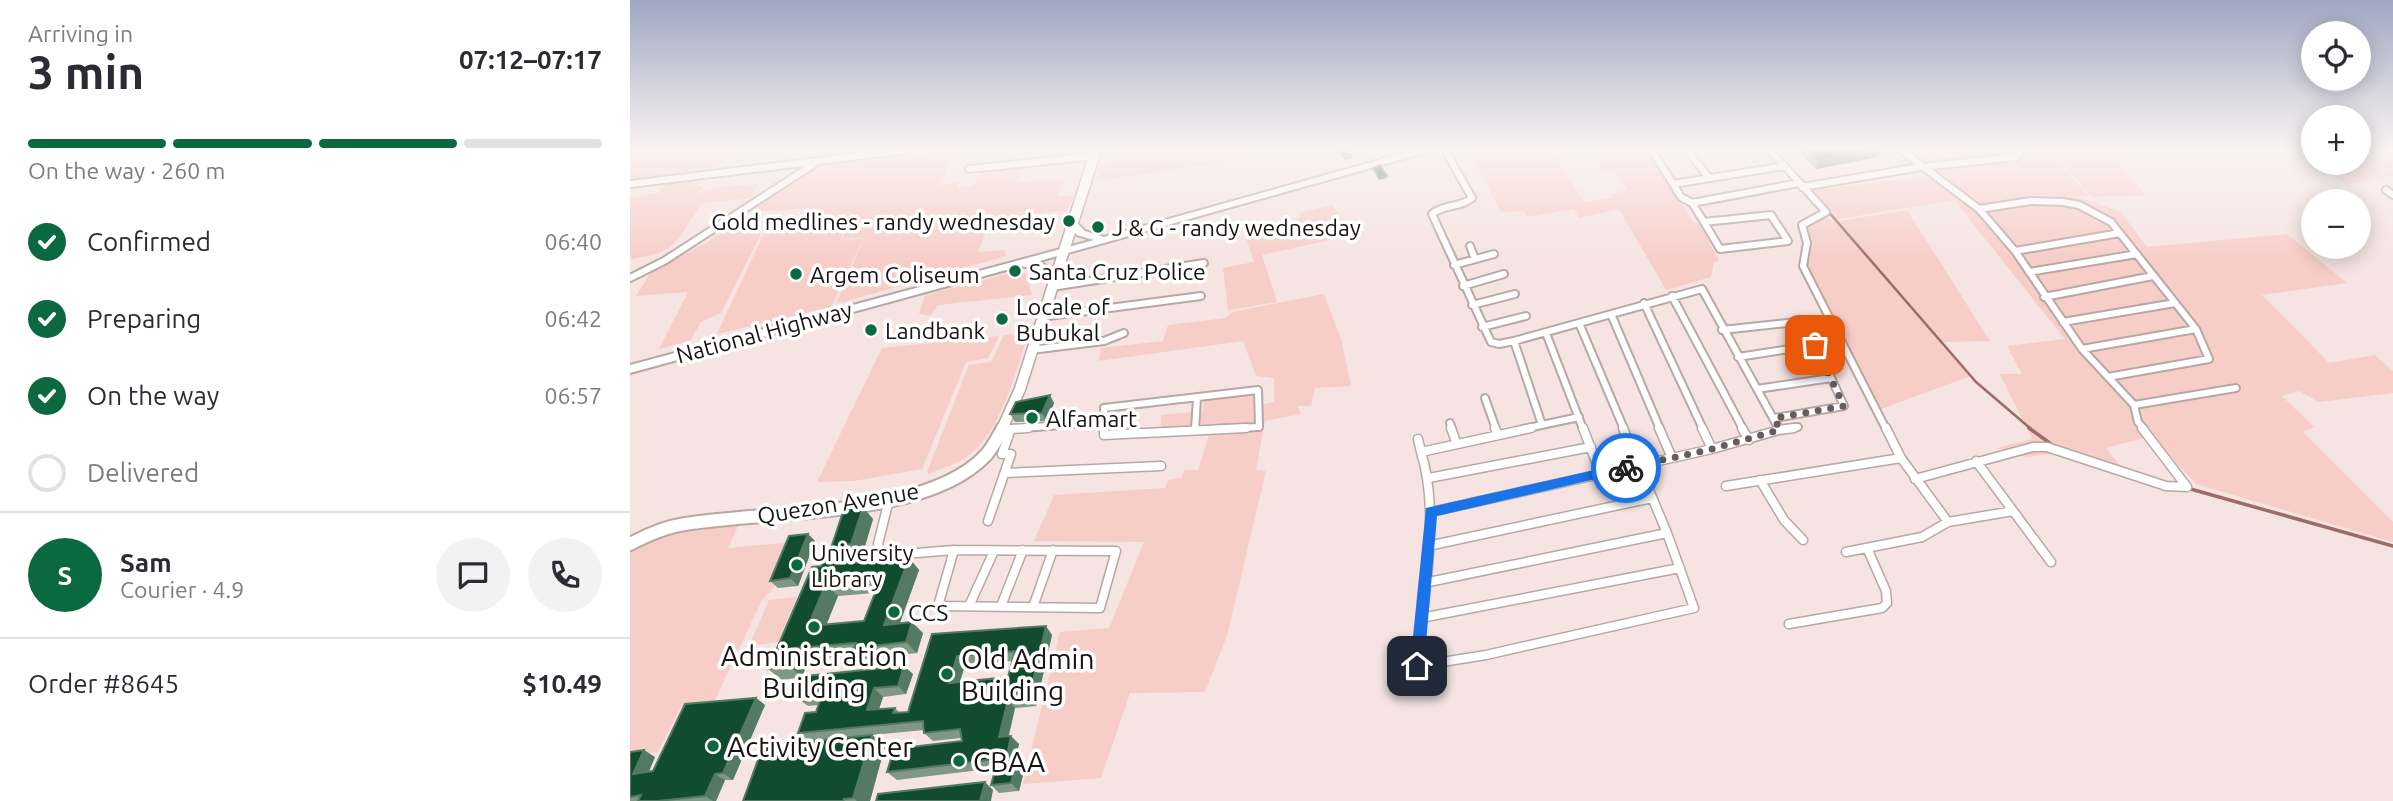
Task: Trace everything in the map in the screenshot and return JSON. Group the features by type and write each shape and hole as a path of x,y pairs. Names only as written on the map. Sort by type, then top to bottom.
{"main road":[{"name":"Quezon Avenue","path":"630,544 652,533 684,524 889,499 936,487 963,474 986,455 1007,430 1041,317 1067,249 1086,187"},
{"name":"National Highway","path":"630,369 1108,239 1284,187"},
{"path":"1074,226 1087,235 1108,239"},
{"path":"1005,265 1036,264 1049,271 1054,283"}],"street":[{"path":"630,278 664,261 781,187"},
{"path":"1466,187 1472,198 1468,202 1436,210 1432,214 1490,342 1499,344 1514,341 1702,289 1722,330 1775,418 1779,430"},
{"path":"1675,187 1681,197 1692,203 1703,222 1720,249 1788,241 1771,215 1703,222"},
{"path":"1692,203 1786,187"},
{"path":"1802,187 1826,212 1802,225 1807,243 1803,266 1901,458 1948,522"},
{"path":"1915,479 1937,470 2033,447 2047,447 2166,486 2187,486 2138,422 2134,405 2082,349 2015,251 1979,209 1949,187"},
{"path":"2386,190 2393,195"},
{"path":"1979,209 2071,200 2101,214 2120,233 2196,329 2209,359 2108,377"},
{"path":"2015,251 2120,233"},
{"path":"1470,246 1475,259"},
{"path":"1454,265 1494,254"},
{"path":"2029,272 2137,254"},
{"path":"1054,283 1204,263"},
{"path":"1463,286 1504,274"},
{"path":"2044,297 2153,276"},
{"path":"1472,305 1514,294"},
{"path":"1041,317 1201,296"},
{"path":"1672,296 1749,440"},
{"path":"1644,303 1712,449"},
{"path":"2063,322 2175,303"},
{"path":"1611,314 1672,457"},
{"path":"1482,327 1526,316"},
{"path":"1722,330 1805,321 1844,406 1775,418"},
{"path":"1418,439 1429,478 1431,512 1417,666 1486,655 1694,608 1667,533 1579,323"},
{"path":"2082,349 2196,329"},
{"path":"1546,333 1600,472"},
{"path":"1031,350 1104,341 1124,334"},
{"path":"1514,341 1542,425"},
{"path":"1738,357 1815,345"},
{"path":"1757,389 1831,378"},
{"path":"2134,405 2236,388"},
{"path":"1258,390 1259,427 1104,435 1102,422 1104,408 1258,390"},
{"path":"1195,430 1197,398"},
{"path":"1485,398 1497,433"},
{"path":"1421,452 1456,442 1579,417"},
{"path":"988,521 1011,454 1002,454 1007,430 1102,422"},
{"path":"1450,423 1456,442"},
{"path":"1431,512 1798,427"},
{"path":"1429,478 1591,447"},
{"path":"1726,486 1901,458"},
{"path":"1976,461 2051,562"},
{"path":"1005,473 1161,466"},
{"path":"1760,480 1774,508 1788,527 1803,540"},
{"path":"1428,546 1652,498"},
{"path":"889,499 878,535 880,551 891,555 954,550 1116,551 1100,608 938,606 954,550"},
{"path":"1846,552 1922,537 1933,532 1940,524 1948,522 2013,511"},
{"path":"1424,583 1667,533"},
{"path":"1789,624 1882,608 1887,603 1886,591 1867,548"},
{"path":"1001,606 1023,550"},
{"path":"1033,607 1053,550"},
{"path":"970,606 994,551"},
{"path":"1421,618 1680,568"}],"shaded area":[{"path":"663,187 703,187 698,193 719,187 756,187 751,198 703,203 670,247 649,256 632,259 630,196 632,198 659,192"},
{"path":"787,187 1061,187 1057,196 1074,196 1067,210 1032,214 1024,229 986,231 978,252 1005,250 1006,256 836,304 864,238 842,239 847,225 801,229 810,208 750,212"},
{"path":"1488,187 1575,187 1584,202 1611,198 1611,194 1626,187 1672,187 1694,223 1700,224 1719,261 1714,262 1711,277 1666,290 1619,209 1579,218 1574,209 1528,217 1524,211 1501,212"},
{"path":"1835,187 2081,187 2089,196 2076,196 2121,212 2147,247 2287,234 2301,245 2301,259 2318,259 2347,283 2262,295 2329,363 2375,355 2393,371 2393,393 2319,402 2299,391 2282,396 2314,427 2303,432 2393,522 2393,542 2196,484 2152,436 2106,448 2121,467 2076,451 2026,457 1997,448 2032,439 2000,374 2022,374 2007,346 2065,339 1954,200 1833,220 1813,190"},
{"path":"2084,187 2139,187 2145,195 2092,197"},
{"path":"1333,205 1348,236 1262,255 1277,302 1228,310 1223,268 1254,262 1246,238 1292,225 1292,221 1301,217 1300,212"},
{"path":"1907,210 1990,341 1943,342 1971,376 1881,409 1807,266 1808,226 1827,216 1832,222"},
{"name":"Argem Coliseum","path":"845,227 840,240 863,239 831,307 717,334 765,231 799,232"},
{"path":"727,229 744,229 744,234 761,234 721,313 701,322 690,341 659,349 688,292 636,296 653,269 708,242"},
{"path":"1011,273 1026,274 1032,295 938,305 930,316 919,314 925,295"},
{"path":"1324,294 1341,339 1351,386 1315,388 1311,406 1297,406 1301,414 1265,421 1256,470 1266,471 1227,636 1205,692 1130,693 1101,778 1023,784 1060,632 1109,628 1144,542 1034,541 1054,495 1165,488 1168,480 1181,478 1185,470 1198,470 1210,432 1161,429 1161,415 1203,411 1204,399 1252,392 1256,406 1274,402 1274,378 1256,376 1243,341 1099,361 1101,348 1163,341 1168,325 1226,318 1232,312"},
{"path":"1029,333 1006,399 990,431 965,458 929,474 927,472 969,365 991,362 1004,335"},
{"path":"999,336 988,358 966,362 922,469 854,481 817,482 882,348"},
{"path":"739,524 728,548 794,542 773,589 762,600 713,704 681,707 658,752 630,755 630,551 658,536"},
{"path":"797,597 778,642 749,646 769,600"}],"building":[{"path":"1050,395 1042,413 1010,414 1016,402"},
{"path":"863,507 851,544 845,545 840,564 909,558 884,625 912,622 906,642 854,648 856,643 796,648 789,666 768,669 812,567 821,566 826,552 830,551 844,509","holes":["880,580 864,621 808,626 826,584"]},
{"path":"808,534 790,578 770,581 789,536"},
{"path":"1046,626 1029,698 1008,700 999,737 1011,736 1006,761 1017,760 1011,783 991,785 998,759 887,772 894,749 962,741 960,729 924,733 923,721 798,733 805,713 816,712 822,695 797,698 806,676 904,666 898,686 874,688 867,710 895,708 893,713 908,712 932,634","holes":["1015,651 1008,677 949,683 957,656"]},
{"path":"756,698 723,773 715,774 705,796 658,801 638,801 641,795 630,797 630,752 644,750 633,774 653,771 685,704"},
{"path":"872,735 853,798 843,801 743,801 763,746"},
{"path":"985,782 980,801 876,801 878,794"}],"waterway":[{"path":"1827,210 1976,382 2031,429"},
{"path":"2029,428 2051,444"},
{"path":"2187,488 2393,546"}],"way so far":[{"path":"1626,468 1749,440 1779,430 1775,418 1844,406 1815,345"}],"place":[{"name":"Gold medlines - randy wednesday","path":"1069,221"},
{"name":"J & G - randy wednesday","path":"1098,227"},
{"name":"Santa Cruz Police","path":"1015,271"},
{"name":"Argem Coliseum","path":"796,274"},
{"name":"Locale of Bubukal","path":"1002,319"},
{"name":"Landbank","path":"871,330"},
{"name":"Alfamart","path":"1032,418"},
{"name":"University Library","path":"797,565"},
{"name":"CCS","path":"894,612"},
{"name":"Administration Building","path":"814,627"},
{"name":"Old Admin Building","path":"947,674"},
{"name":"Activity Center","path":"713,746"},
{"name":"CBAA","path":"959,761"}],"route":[{"path":"1417,666 1431,512 1626,468"}]}
